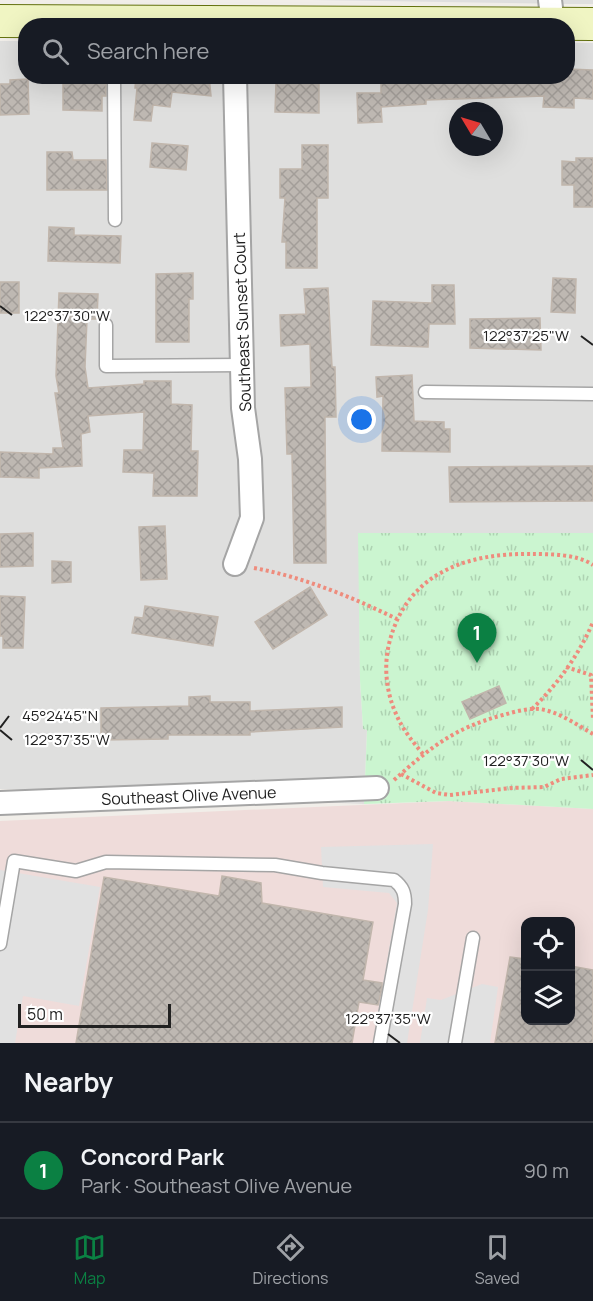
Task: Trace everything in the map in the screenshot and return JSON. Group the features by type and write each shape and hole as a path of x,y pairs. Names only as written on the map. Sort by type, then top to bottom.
{"main road":[{"path":"392,18 551,12 572,18"},
{"path":"575,19 593,24"},
{"path":"0,21 18,21"}],"street":[{"name":"Southeast Sunset Court","path":"235,84 243,408 250,459 252,518 235,564"},
{"name":"Southeast Olive Avenue","path":"0,803 378,788"}],"lane":[{"path":"114,84 115,220"},
{"path":"106,325 106,366 242,365"},
{"path":"425,392 593,394"},
{"path":"0,944 14,861 76,871 106,862 275,865 322,873 394,880 401,885 405,894 405,904 380,1043"},
{"path":"455,1043 473,938"}],"path":[{"path":"423,754 408,736 396,716 386,671 388,649 397,619 411,596 454,566 490,556 513,554 562,556 587,561 593,565"},
{"path":"587,561 593,558"},
{"path":"235,564 273,571 359,601 397,619"},
{"path":"532,709 582,646 593,622"},
{"path":"566,668 591,675 593,720"},
{"path":"378,788 387,785 423,754 450,735 468,725 508,713 532,709 551,712 593,734"},
{"path":"400,774 436,793 450,795 511,788 544,787 561,779 593,775"}],"shaded area":[{"path":"311,0 593,0 593,4 570,4"},
{"path":"0,41 18,41 18,84 575,84 575,43 593,43 593,533 359,534 360,680 363,729 367,730 364,804 0,789"},
{"path":"449,801 593,809 593,1043 0,1043 0,821"},
{"path":"433,844 428,910 407,1043 373,1043 397,903 389,893 323,887 321,847"},
{"path":"0,870 100,887 79,1006 23,996 15,1043 0,1043"},
{"path":"482,984 498,987 490,1043 420,1043 427,998 441,1000"}],"green space":[{"path":"358,533 593,533 593,809 449,801 364,804 367,730 363,729 360,680"}],"building":[{"path":"575,69 593,70 593,99 574,98 574,108 543,107 544,96 426,100 426,104 381,107 382,122 358,123 357,93 381,93 381,84 575,84"},
{"path":"10,80 18,80 18,84 28,84 29,114 0,115 0,84 10,84"},
{"path":"63,84 106,84 106,96 102,96 102,111 63,110"},
{"path":"135,84 210,84 211,96 172,92 170,107 153,105 151,121 134,120 137,88 135,88"},
{"path":"276,84 319,84 319,113 275,112"},
{"path":"152,143 188,146 186,170 150,167"},
{"path":"302,145 328,145 328,198 317,198 317,268 286,268 286,242 282,242 285,198 280,198 280,169 302,169"},
{"path":"47,152 72,152 73,160 106,160 107,190 47,190"},
{"path":"576,158 593,158 593,207 574,207 574,185 562,185 562,161 576,162"},
{"path":"49,227 74,228 74,235 121,236 120,263 48,261"},
{"path":"193,273 193,299 189,299 189,342 156,342 156,274"},
{"path":"553,278 576,279 575,313 551,312"},
{"path":"0,282 19,282 19,313 0,313"},
{"path":"432,285 454,285 455,324 429,324 428,347 371,345 373,301 432,303"},
{"path":"328,288 332,367 335,367 336,417 325,417 326,563 294,563 292,454 287,454 285,388 311,387 310,344 281,346 280,315 306,314 304,289"},
{"path":"59,293 98,294 97,319 87,319 85,367 88,388 144,384 144,381 171,381 171,404 192,405 191,451 198,451 197,496 153,496 154,473 123,472 124,450 143,450 144,412 88,416 90,432 81,434 82,466 39,468 39,478 0,477 0,452 53,454 53,448 63,448 55,393 59,393 56,376"},
{"path":"540,318 541,350 470,348 470,319"},
{"path":"412,375 414,421 444,422 444,429 450,429 450,452 382,451 383,396 377,397 376,377"},
{"path":"593,466 593,501 450,502 449,467"},
{"path":"165,526 167,579 141,580 139,527"},
{"path":"33,533 33,566 0,567 0,534"},
{"path":"52,561 71,562 71,582 52,583"},
{"path":"310,587 327,615 273,649 255,622"},
{"path":"0,596 25,597 23,648 3,648 3,636 0,636"},
{"path":"145,606 218,617 213,646 132,633 135,617 143,618"},
{"path":"499,686 506,703 470,719 462,702"},
{"path":"210,696 210,702 250,702 250,711 342,707 342,727 250,732 250,735 168,735 168,739 101,740 101,708 189,706 189,697"},
{"path":"222,876 261,883 262,903 373,922 363,980 382,983 382,988 378,1005 359,1002 352,1043 76,1043 104,877 219,896"},
{"path":"510,957 521,958 521,1025 575,1025 575,967 593,970 593,1043 495,1043"}],"place":[{"name":"Concord Park","path":"477,663"}]}
